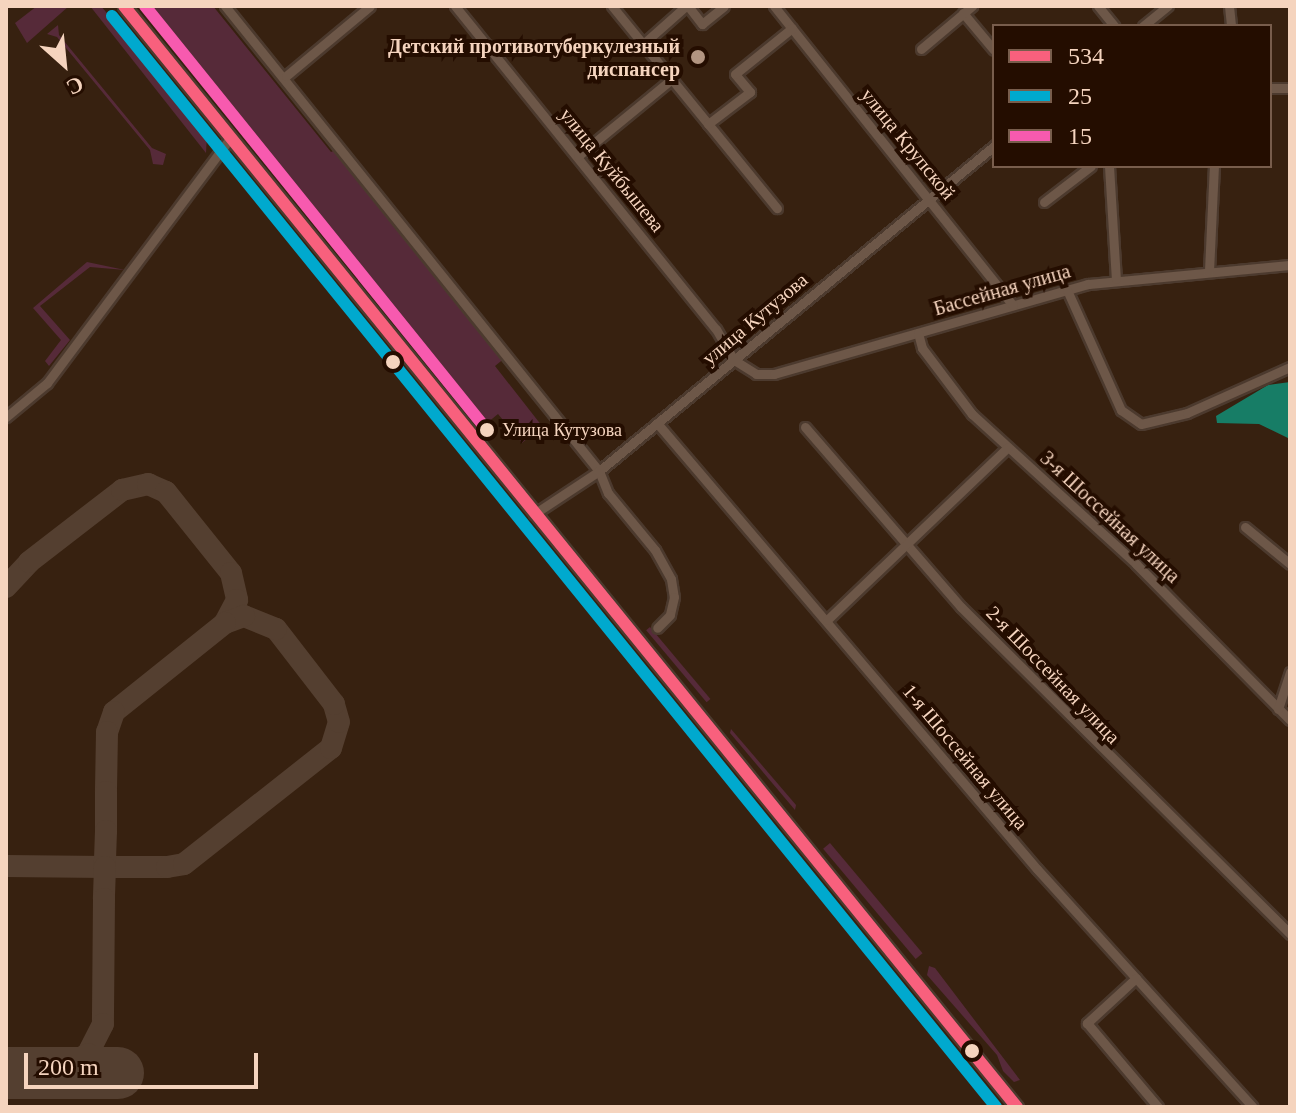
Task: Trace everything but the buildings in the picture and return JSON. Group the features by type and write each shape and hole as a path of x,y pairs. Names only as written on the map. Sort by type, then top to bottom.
{"main road":[{"path":"124,6 1017,1107"}],"street":[{"path":"225,6 286,76 599,471 608,493 655,550 671,579 672,609 657,628"},
{"path":"286,76 370,6"},
{"name":"улица Куйбышева","path":"455,6 716,329 734,360"},
{"path":"612,6 777,208"},
{"path":"643,44 687,6 702,24 724,6"},
{"name":"улица Крупской","path":"774,6 1013,305"},
{"path":"1098,6 1112,24"},
{"path":"1146,24 1168,6"},
{"path":"921,49 968,9 992,47"},
{"path":"708,124 750,92 735,74 792,28"},
{"path":"578,156 673,78"},
{"path":"6,417 47,383 230,138"},
{"name":"улица Кутузова","path":"534,514 599,471 992,148"},
{"path":"1044,202 1088,168"},
{"path":"1109,168 1116,279"},
{"path":"1209,271 1214,168"},
{"name":"Бассейная улица","path":"734,360 756,374 774,374 1013,305 1116,279 1290,265"},
{"path":"1067,290 1121,410 1141,424 1187,413 1290,367"},
{"name":"3-я Шоссейная улица","path":"918,333 922,348 947,385 1008,447 1136,564 1290,720"},
{"name":"1-я Шоссейная улица","path":"657,423 1136,978 1253,1107"},
{"name":"2-я Шоссейная улица","path":"805,427 906,547 1050,699 1290,934"},
{"path":"827,620 1008,447"},
{"path":"1245,527 1290,564"},
{"path":"1278,709 1290,672"},
{"path":"1136,978 1087,1023 1158,1107"}],"shaded area":[{"path":"37,6 69,6 27,43 15,23"},
{"path":"90,6 101,6 207,135 206,153"},
{"path":"139,6 213,6 331,152 338,149 506,357 495,366 542,426 522,443 498,414 487,423 444,385 336,251 323,221 280,171 266,164 230,120 223,99"},
{"path":"58,25 59,35 152,148 166,154 163,165 153,164 150,150 57,37 47,34"},
{"path":"87,262 125,270 90,267 40,306 70,340 49,366 45,361 61,340 33,308"},
{"path":"650,627 710,699 707,702 646,630"},
{"path":"731,729 796,805 795,810 730,733"},
{"path":"830,843 923,953 916,959 823,849"},
{"path":"929,966 935,968 1020,1080 1014,1082 1003,1071 997,1055 927,975"}],"water":[{"path":"1290,382 1290,439 1259,424 1217,423 1216,416 1268,385"}],"taxiway":[{"path":"6,587 29,562 122,490 148,484 166,492 231,573 237,600 225,623"},
{"path":"6,866 105,867 167,867 184,864 331,748 339,722 334,704 276,629 244,616 225,623 114,712 107,732 106,831 105,867 104,899 103,1024 88,1054 50,1073"}],"runway":[{"path":"6,1073 118,1073"}],"transit line":[{"name":"534","path":"124,6 1017,1107"},
{"name":"15","path":"145,6 487,430"},
{"name":"25","path":"112,16 996,1107"}],"place":[{"name":"Детский противотуберкулезный диспансер","path":"698,57"},
{"name":"Улица Кутузова","path":"487,430"}]}
